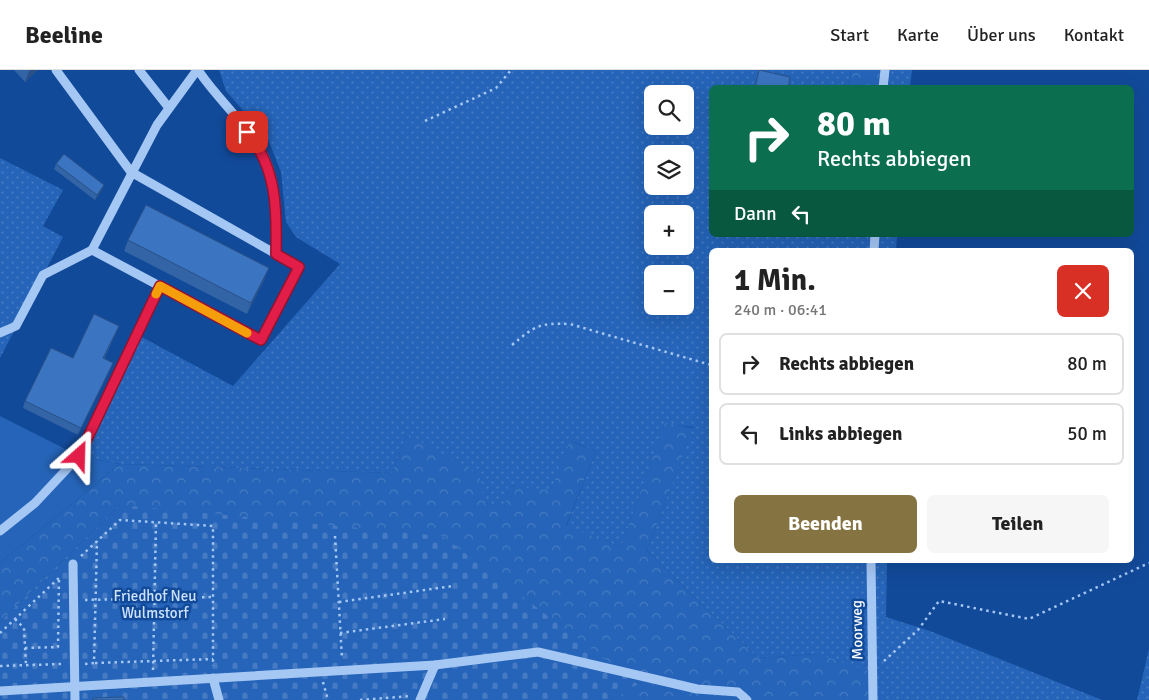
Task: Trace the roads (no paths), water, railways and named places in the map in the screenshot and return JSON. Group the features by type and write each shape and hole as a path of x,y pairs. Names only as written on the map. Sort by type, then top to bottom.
{"street":[{"path":"56,70 131,172 299,267 261,340 92,250"},
{"path":"139,70 169,108"},
{"path":"0,333 16,326 43,275 92,250 157,125 198,70 212,91 259,146 272,175 278,210 276,254"},
{"path":"883,85 885,70"},
{"path":"0,531 35,503 79,456 160,286"},
{"name":"Moorweg","path":"871,563 871,672 873,700"},
{"path":"73,564 75,700"},
{"path":"0,691 435,665 538,652 697,689 738,692 746,700"},
{"path":"421,698 435,665"},
{"path":"213,678 218,700"}],"park label":[{"name":"Friedhof Neu Wulmstorf","path":"155,604"}]}
